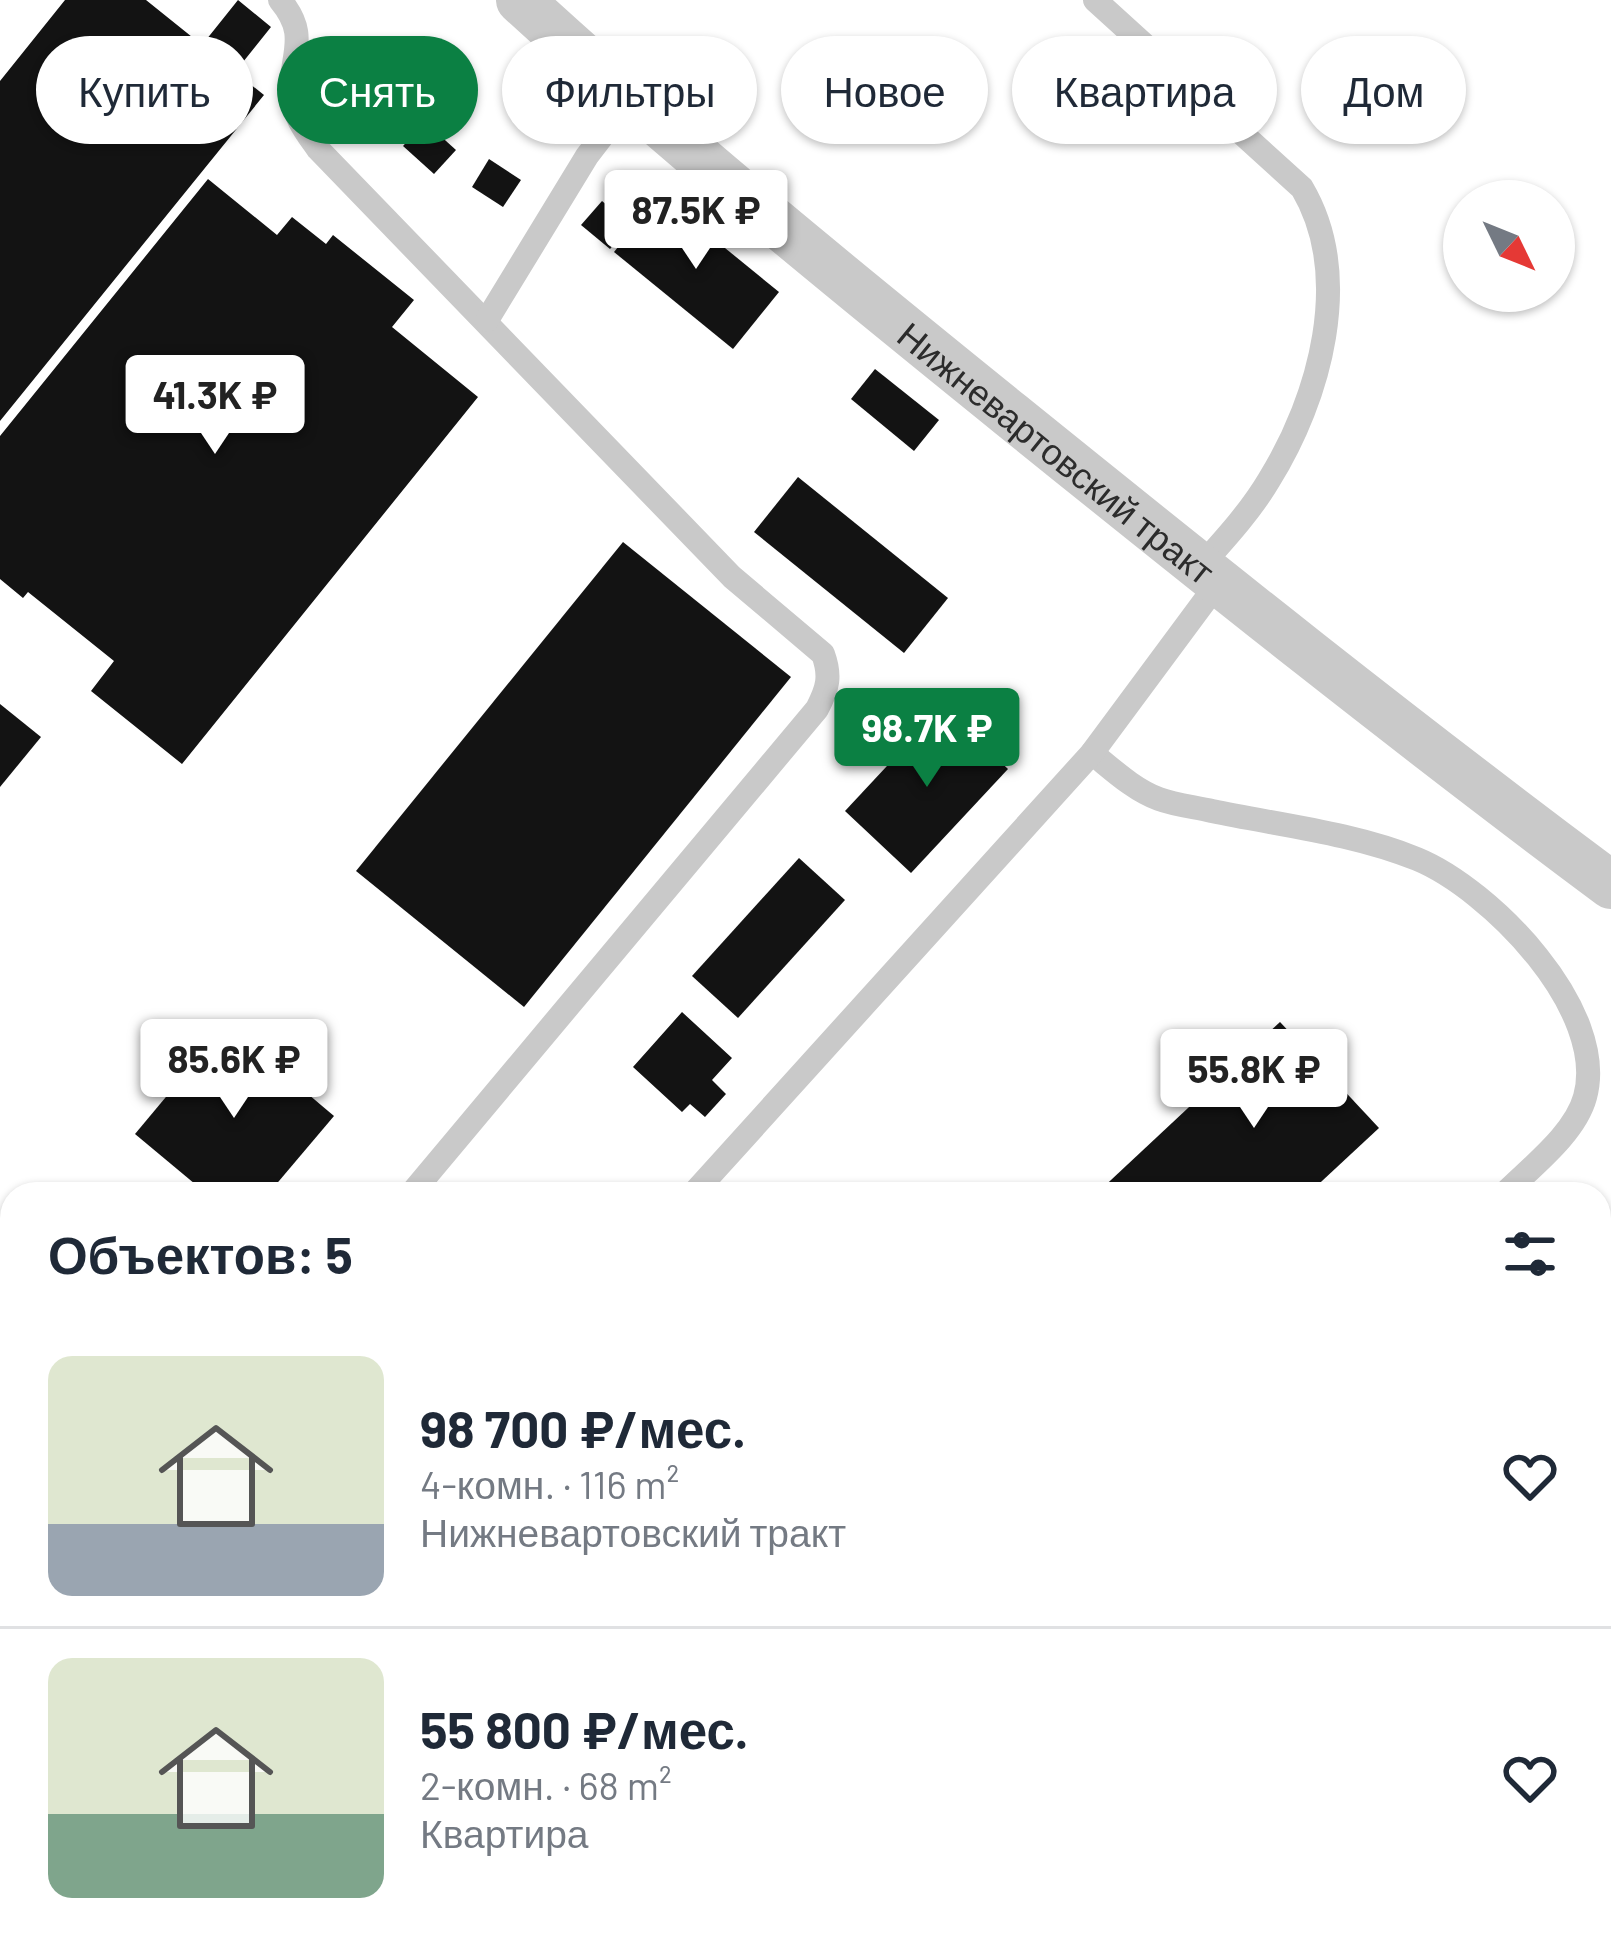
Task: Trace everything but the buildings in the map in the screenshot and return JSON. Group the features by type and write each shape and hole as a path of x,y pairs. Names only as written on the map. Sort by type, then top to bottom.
{"street":[{"name":"Нижневартовский тракт","path":"520,0 560,36"},
{"name":"Нижневартовский тракт","path":"684,144 1209,575 1611,884"}],"lane":[{"path":"280,0 295,17 299,43 292,95 299,122 318,149 732,577 824,654 829,670 827,689 817,709 421,1182"},
{"path":"704,1182 1091,753 1269,482 1288,448 1307,396 1329,294 1322,227 1302,188 1095,0"},
{"path":"487,320 596,144"},
{"path":"1091,753 1159,800 1380,847 1419,860 1477,896 1512,931 1564,993 1580,1022 1587,1043 1588,1073 1585,1100 1565,1132 1516,1182"}]}
